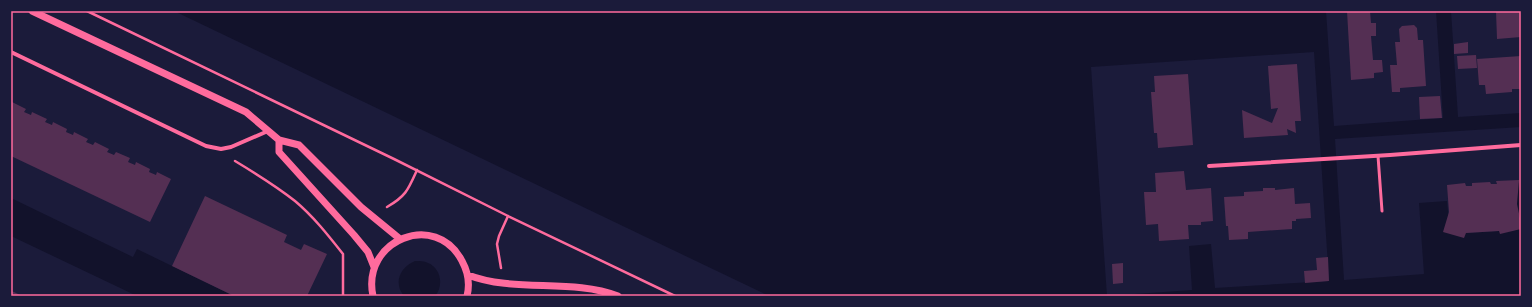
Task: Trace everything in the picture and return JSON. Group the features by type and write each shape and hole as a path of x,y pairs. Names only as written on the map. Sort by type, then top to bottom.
{"street":[{"path":"32,11 246,112 279,140 299,145 361,207 400,239"},
{"path":"11,52 206,146 221,149 232,147 268,131"},
{"path":"279,140 279,152 354,235 368,252 374,267"},
{"path":"1208,166 1378,156 1521,145"},
{"path":"373,296 371,282 374,267 384,251 400,239 418,235 438,238 454,249 465,265 468,275 469,285 467,296"},
{"path":"468,275 499,282 597,290 618,296"}],"lane":[{"path":"1378,156 1382,211"}],"path":[{"path":"87,11 675,296"},
{"path":"221,149 233,160 269,182 295,201 314,219 343,254 343,296"},
{"path":"499,282 501,266 497,244 508,216"}],"shaded area":[{"path":"174,11 1326,11 1334,126 1443,118 1436,11 1451,11 1458,117 1521,113 1521,127 1335,139 1344,280 1424,274 1419,203 1447,201 1450,234 1516,230 1513,183 1519,183 1521,195 1521,296 1107,296 769,296","holes":["1314,52 1329,281 1215,288 1211,244 1189,246 1192,290 1107,296 1091,67"]},
{"path":"11,198 133,257 137,249 234,296 137,296 11,236"},
{"path":"415,261 423,261 432,265 436,269 440,278 440,287 435,296 404,296 401,291 399,281 402,271 405,267"}],"building":[{"path":"1347,11 1370,11 1371,23 1376,23 1376,36 1371,36 1373,60 1382,60 1383,72 1374,73 1374,78 1351,80"},
{"path":"1496,11 1521,11 1521,37 1497,39"},
{"path":"1414,25 1417,28 1418,40 1423,40 1426,86 1400,88 1400,92 1392,92 1390,65 1397,65 1395,42 1400,42 1399,29 1402,26"},
{"path":"1468,42 1468,53 1454,54 1454,44"},
{"path":"1476,55 1477,68 1458,69 1457,56"},
{"path":"1521,56 1521,89 1512,89 1512,92 1486,94 1485,85 1479,85 1477,59"},
{"path":"1297,64 1301,121 1295,121 1296,133 1287,129 1288,135 1244,138 1242,110 1272,123 1278,108 1271,109 1268,66"},
{"path":"1188,74 1193,145 1158,148 1157,133 1154,133 1151,92 1155,92 1154,76"},
{"path":"1440,96 1442,118 1420,119 1419,97"},
{"path":"12,102 26,109 24,112 31,115 32,112 47,119 45,122 52,125 53,122 67,129 66,132 73,135 74,132 88,139 86,142 93,145 95,142 109,149 107,152 114,155 116,152 130,158 128,162 135,165 136,162 150,169 149,172 156,175 157,172 171,179 150,222 11,156"},
{"path":"1184,171 1186,190 1211,188 1213,221 1201,222 1201,225 1188,225 1189,239 1159,241 1158,224 1146,225 1144,192 1156,192 1155,173"},
{"path":"1519,180 1517,204 1521,229 1500,234 1499,231 1466,233 1464,238 1443,232 1449,212 1447,185 1465,183 1466,186 1472,186 1472,183 1490,182 1491,184 1497,184 1496,181"},
{"path":"1263,188 1275,188 1275,190 1294,188 1295,204 1310,203 1311,218 1296,219 1296,221 1292,221 1292,229 1248,232 1248,239 1229,240 1228,226 1226,226 1224,197 1244,196 1244,192 1263,191"},
{"path":"205,196 287,235 284,242 301,250 304,244 327,254 307,296 234,296 172,266"},
{"path":"1328,257 1329,281 1305,283 1304,271 1317,270 1316,258"},
{"path":"1123,263 1123,283 1113,284 1112,264"},
{"path":"11,291 14,292 22,296 11,296"}]}
